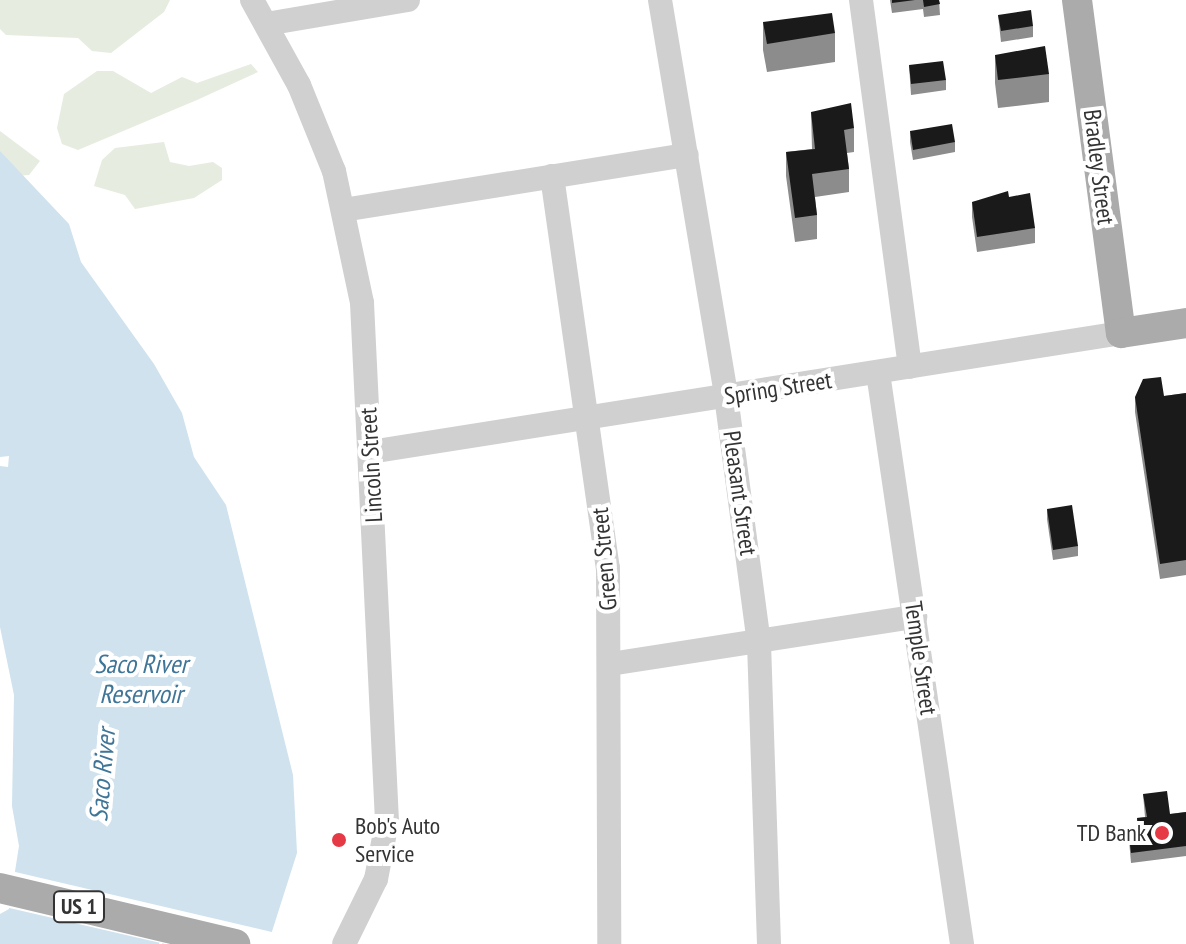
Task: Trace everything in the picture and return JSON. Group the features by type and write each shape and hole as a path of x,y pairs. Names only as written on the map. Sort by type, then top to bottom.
{"main road":[{"name":"Bradley Street","path":"1077,0 1121,333"},
{"name":"Spring Street","path":"1121,333 1186,323"},
{"name":"US 1","path":"0,888 235,944"}],"street":[{"name":"Lincoln Street","path":"252,0 309,107 343,210 362,303 387,833 376,879 344,944"},
{"path":"266,24 408,0"},
{"name":"Pleasant Street","path":"660,0 726,396 759,643 769,944"},
{"path":"861,0 910,367"},
{"path":"343,210 687,155"},
{"name":"Green Street","path":"552,176 608,568 609,944"},
{"name":"Spring Street","path":"370,452 1121,333"},
{"name":"Temple Street","path":"878,373 962,944"},
{"path":"610,664 915,617"}],"shaded area":[{"path":"0,0 170,0 164,12 111,53 92,51 78,38 6,35 0,29"},
{"path":"251,64 258,72 197,100 78,150 62,144 57,128 64,94 97,71 113,71 151,93 182,77 197,83"},
{"path":"0,131 40,161 29,175 0,177"},
{"path":"164,142 170,162 189,166 213,162 222,168 222,180 194,198 135,209 125,195 94,186 102,160 115,148"}],"water":[{"name":"Saco River Reservoir","path":"0,151 69,224 81,262 154,364 182,413 194,457 226,505 293,775 297,853 268,944 216,944 220,919 213,944 162,944 169,907 159,944 0,944 0,914 9,909 19,846 12,806 14,695 0,627 0,466 8,467 9,456 0,457"}],"pier":[{"path":"11,871 276,933 272,944 165,944 5,907"}],"building":[{"path":"923,0 939,0 940,4 924,7"},
{"path":"1031,10 1033,26 1001,31 998,15"},
{"path":"832,13 835,33 767,44 763,22"},
{"path":"1045,46 1049,74 998,80 995,55"},
{"path":"943,61 946,80 911,84 909,65"},
{"path":"851,103 854,128 844,130 849,169 812,174 817,215 795,218 786,152 815,149 811,112"},
{"path":"952,124 955,142 913,150 910,131"},
{"path":"1008,191 1009,197 1030,193 1035,228 977,237 972,202"},
{"path":"1161,377 1164,396 1186,393 1186,560 1160,564 1135,397 1143,379"},
{"path":"1072,505 1078,546 1053,550 1047,509"},
{"name":"TD Bank","path":"1167,791 1170,814 1186,812 1186,846 1131,853 1128,829 1138,828 1137,818 1147,817 1143,794"}],"place":[{"name":"TD Bank","path":"1162,833"},
{"name":"Bob's Auto Service","path":"339,840"}],"water label":[{"name":"Saco River","path":"102,775"}]}
